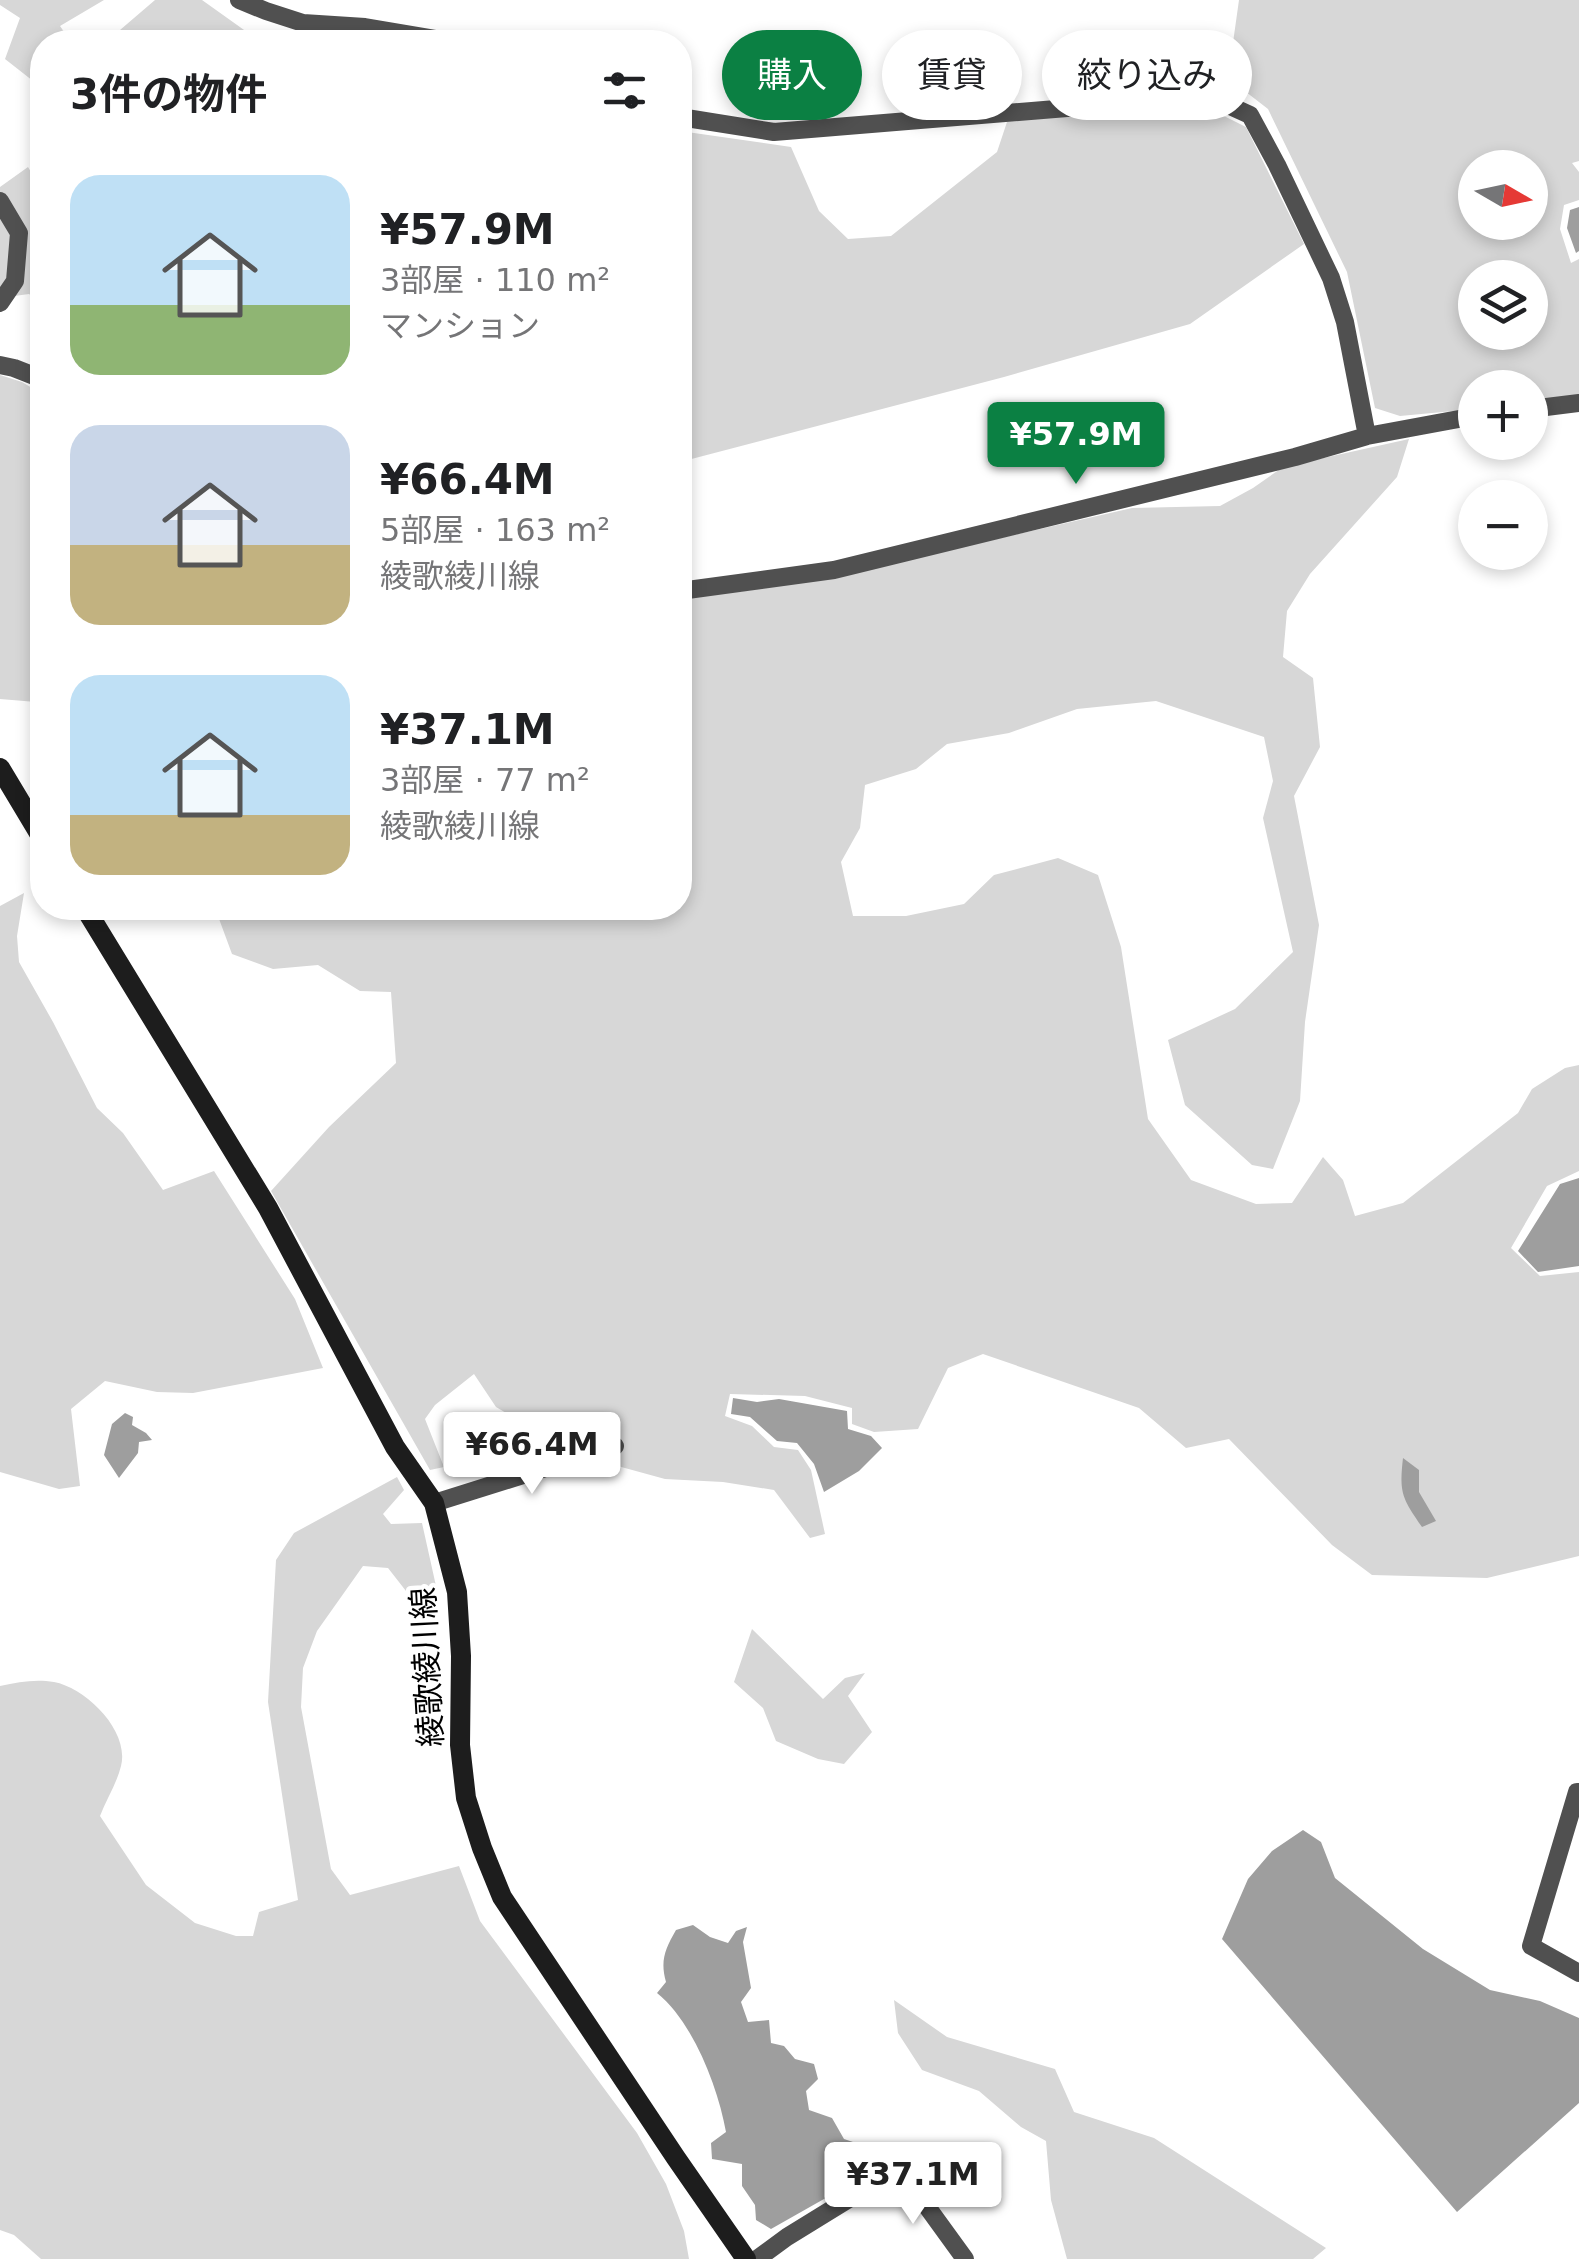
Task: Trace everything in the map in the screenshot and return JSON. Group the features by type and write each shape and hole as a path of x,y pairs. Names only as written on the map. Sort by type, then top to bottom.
{"main road":[{"path":"0,768 30,818"},
{"name":"綾歌綾川線","path":"92,920 268,1208 395,1448 434,1503 457,1592 460,1745 466,1798 502,1897 746,2259"}],"street":[{"path":"239,0 303,23 383,30"},
{"path":"692,118 774,132 1177,99 1216,100 1250,115 1331,278 1346,322 1367,436"},
{"path":"0,201 18,233 15,281 0,302"},
{"path":"0,365 30,374"},
{"path":"1548,407 1579,403"},
{"path":"692,589 834,570 1294,458 1367,436 1458,419"},
{"path":"434,1503 615,1446"},
{"path":"1579,1792 1531,1946 1579,1973"},
{"path":"757,2259 899,2168 965,2259"}],"shaded area":[{"path":"0,0 104,0 60,26 63,30 30,30 30,79 5,59 20,18 0,5"},
{"path":"155,0 202,0 244,30 120,30"},
{"path":"1239,0 1579,0 1579,161 1572,163 1579,172 1579,200 1564,205 1560,229 1571,263 1579,259 1579,399 1548,402 1548,370 1458,370 1458,411 1400,416 1375,408 1347,272 1268,109 1252,97 1252,30 1235,30"},
{"path":"1022,118 1232,120 1246,127 1304,244 1190,324 692,459 692,133 791,147 819,211 848,239 891,236 997,152 1008,120"},
{"path":"28,167 30,295 0,298 0,187"},
{"path":"1579,207 1576,253 1567,228 1570,210"},
{"path":"0,375 30,387 30,702 0,699"},
{"path":"1409,439 1397,477 1310,574 1287,611 1283,657 1313,678 1320,747 1294,796 1319,925 1305,1022 1300,1101 1273,1169 1252,1165 1185,1105 1168,1040 1235,1009 1293,952 1263,818 1273,781 1264,737 1156,701 1077,709 1009,733 947,744 916,769 865,785 860,828 841,862 853,916 906,916 964,904 994,875 1058,858 1098,875 1121,947 1148,1119 1191,1180 1256,1204 1292,1203 1323,1157 1343,1180 1355,1216 1403,1203 1518,1113 1532,1089 1565,1068 1579,1065 1579,1171 1547,1186 1511,1248 1540,1276 1579,1272 1579,1556 1487,1578 1372,1575 1332,1545 1229,1439 1186,1448 1139,1408 983,1354 948,1368 918,1429 874,1432 852,1424 852,1408 805,1396 730,1394 725,1416 752,1426 774,1447 798,1450 811,1470 825,1534 810,1538 774,1490 665,1479 614,1465 555,1442 496,1407 474,1374 435,1405 425,1419 444,1467 430,1470 271,1191 329,1127 396,1063 391,992 360,991 318,965 273,969 232,954 219,920 692,920 692,598 752,590 922,556 1132,508 1220,506 1283,467"},
{"path":"24,893 17,936 19,962 97,1108 123,1133 163,1190 214,1171 295,1299 323,1368 193,1393 157,1392 105,1381 71,1409 80,1486 59,1489 0,1472 0,906"},
{"path":"1579,1178 1579,1266 1538,1272 1518,1251 1560,1184"},
{"path":"733,1398 757,1402 779,1399 847,1411 848,1429 871,1436 882,1448 859,1471 824,1492 814,1464 797,1443 777,1441 750,1417 731,1414"},
{"path":"125,1413 133,1417 132,1425 152,1440 139,1442 138,1453 119,1478 104,1455 112,1424"},
{"path":"1403,1458 1419,1470 1419,1492 1436,1521 1422,1527 1404,1495"},
{"path":"397,1477 404,1490 383,1514 391,1524 422,1523 438,1611 406,1591 388,1568 363,1566 317,1631 303,1668 301,1707 331,1869 350,1895 459,1866 480,1921 637,2133 666,2184 684,2231 689,2259 41,2259 14,2235 0,2230 0,1686 54,1682 92,1702 112,1726 122,1753 119,1772 100,1816 146,1885 195,1923 236,1936 253,1936 259,1912 298,1900 268,1702 276,1560 294,1533"},
{"path":"752,1629 823,1699 845,1678 865,1673 848,1696 872,1732 844,1764 818,1759 776,1741 763,1708 734,1682"},
{"path":"1303,1830 1321,1842 1335,1878 1423,1949 1490,1990 1540,2001 1579,2018 1579,2103 1457,2212 1222,1939 1248,1879 1272,1851"},
{"path":"693,1925 728,1943 736,1931 747,1927 743,1942 751,1988 741,2002 748,2022 769,2020 771,2043 784,2046 795,2059 814,2064 818,2079 806,2091 809,2110 832,2118 844,2139 877,2150 884,2157 884,2165 771,2229 756,2220 755,2205 742,2186 742,2164 712,2159 711,2143 726,2132 717,2095 693,2038 657,1993 666,1982 664,1961 672,1937 676,1930"},
{"path":"894,2000 947,2037 1055,2069 1074,2112 1154,2138 1326,2248 1313,2259 1067,2259 1051,2200 1046,2141 1021,2127 979,2091 922,2070 898,2033"}]}
